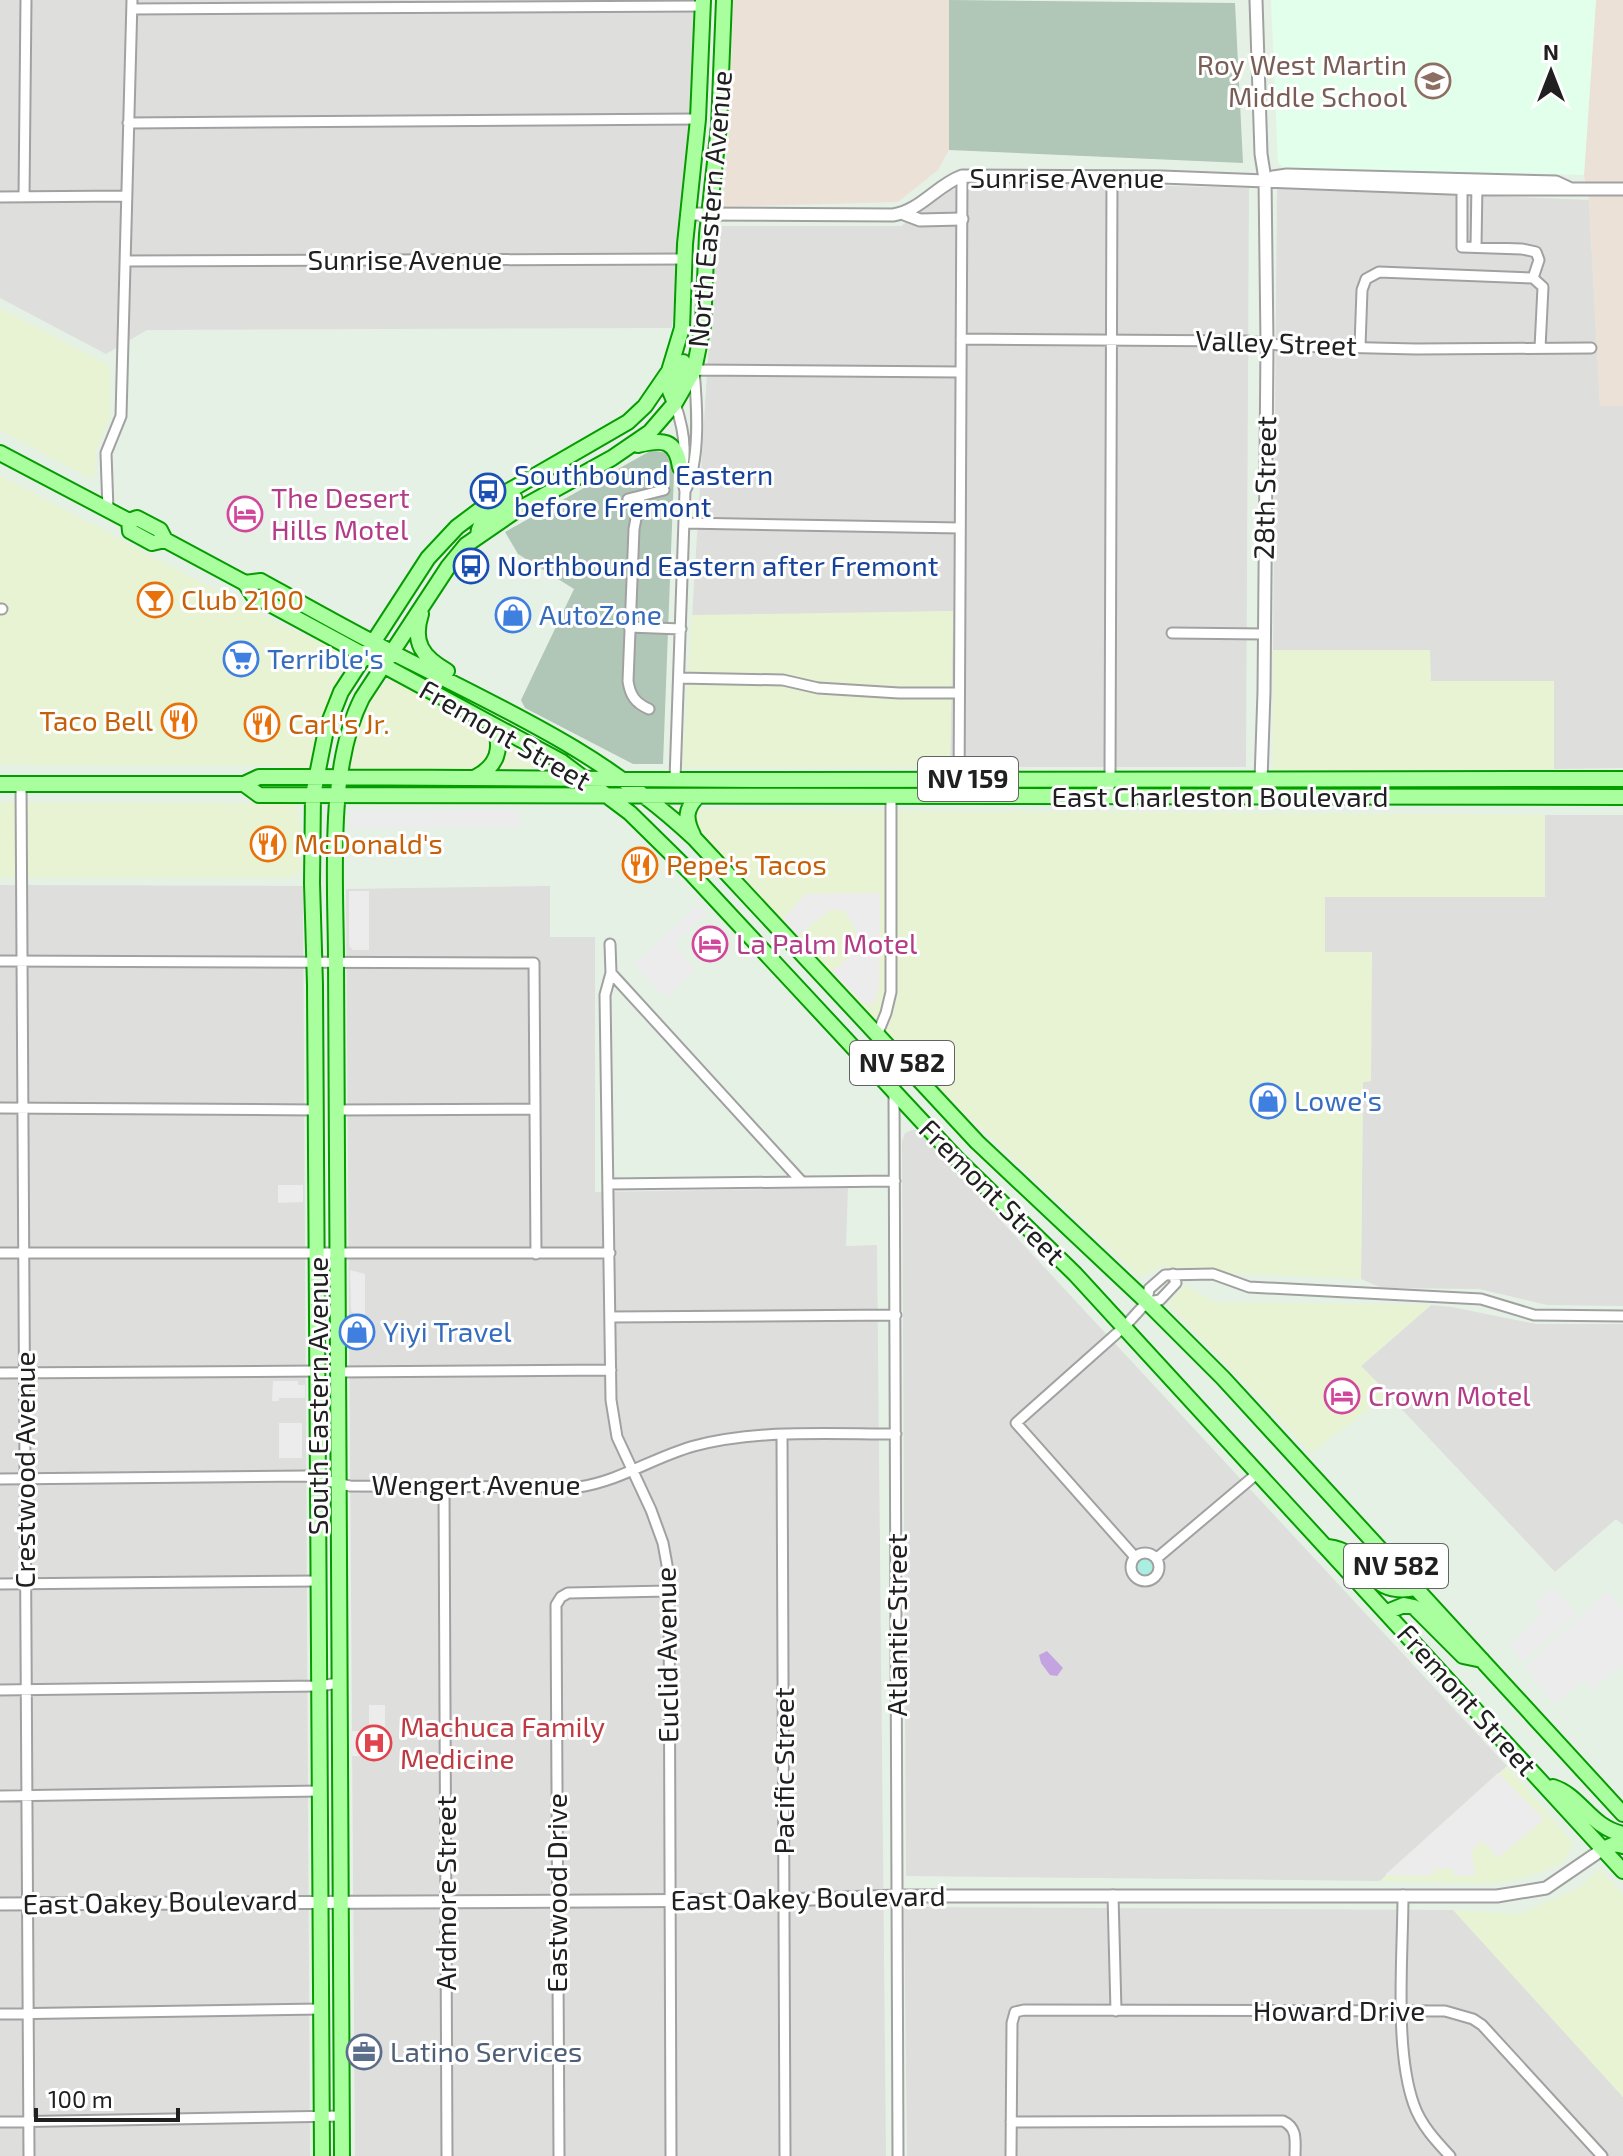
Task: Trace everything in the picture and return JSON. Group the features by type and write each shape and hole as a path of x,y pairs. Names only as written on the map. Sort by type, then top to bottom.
{"main road":[{"name":"North Eastern Avenue","path":"387,659 457,555 478,535 650,432 675,403 694,370 702,338 709,214 719,126 724,0"},
{"name":"North Eastern Avenue","path":"369,649 428,558 447,537 493,500 628,422 645,406 664,380 674,360 682,319 687,214 698,119 703,3"},
{"path":"675,403 670,391 688,347 682,319"},
{"path":"626,449 664,442 676,450 680,467"},
{"name":"Fremont Street","path":"0,453 129,521 137,518 160,530 165,540 245,583 253,595 387,659 494,726 562,762 610,796 691,873 894,1094 1125,1326 1623,1871"},
{"path":"478,535 480,524 488,515 557,464"},
{"path":"427,597 418,625 419,646 428,660 459,678 468,689"},
{"name":"South Eastern Avenue","path":"322,2156 313,795 333,710 369,649"},
{"name":"Fremont Street","path":"387,659 468,689 542,728 648,796 695,839 977,1142 1147,1302 1257,1414 1623,1814"},
{"name":"South Eastern Avenue","path":"342,2156 336,962 339,795 343,756 353,717 387,659"},
{"path":"476,777 495,762 499,745 494,726"},
{"name":"East Charleston Boulevard","path":"0,784 244,784 259,777 1623,779"},
{"path":"1436,797 1466,779 1497,797"},
{"name":"East Charleston Boulevard","path":"244,784 259,795 1623,797"},
{"path":"695,839 687,813 688,806 698,796"},
{"path":"1327,1547 1349,1553 1380,1585 1388,1589 1416,1588"},
{"path":"1387,1612 1404,1605 1414,1607 1463,1656 1482,1660"},
{"path":"1545,1785 1558,1787 1600,1825 1623,1834"},
{"path":"1603,1849 1615,1844 1623,1846"}],"street":[{"path":"24,197 26,0"},
{"name":"28th Street","path":"1256,0 1261,32 1268,153 1265,179 1264,634 1261,780 1256,796"},
{"name":"28th Street","path":"1261,32 1263,0"},
{"path":"108,510 106,453 121,416 132,4 703,3"},
{"path":"128,123 698,119"},
{"path":"959,796 962,176"},
{"name":"Sunrise Avenue","path":"904,214 941,186 962,176 1476,184 1556,191 1569,188 1623,189"},
{"path":"1108,796 1112,177"},
{"path":"1462,184 1462,247 1536,252 1539,260 1533,278"},
{"path":"1476,184 1476,247"},
{"path":"0,197 127,196"},
{"path":"687,214 904,214 920,220 962,219"},
{"name":"Sunrise Avenue","path":"126,261 684,259"},
{"path":"1360,346 1362,290 1371,275 1387,271 1533,278 1543,287 1540,348"},
{"name":"Valley Street","path":"961,339 1246,341 1482,350 1591,348"},
{"path":"685,491 693,477 697,397 694,370 961,372"},
{"path":"675,403 681,421 684,461 680,467 685,491 675,779"},
{"path":"628,499 664,490"},
{"path":"640,497 634,529 629,627 630,692 635,700 649,709"},
{"path":"684,523 960,528"},
{"path":"629,627 681,629"},
{"path":"1172,633 1264,634"},
{"path":"679,678 783,680 818,688 959,693"},
{"name":"Crestwood Avenue","path":"21,784 29,2156"},
{"path":"877,1035 891,992 891,796"},
{"name":"Euclid Avenue","path":"610,944 611,973 605,995 611,1400 617,1437 663,1543 669,1591 671,2156"},
{"path":"0,961 534,963 536,1254"},
{"path":"611,973 802,1182"},
{"name":"Atlantic Street","path":"894,1094 898,2156"},
{"path":"0,1108 316,1110"},
{"path":"337,1110 535,1109"},
{"path":"608,1184 895,1181"},
{"path":"0,1253 610,1253"},
{"path":"1135,1557 1016,1423 1125,1326 1147,1302 1149,1289 1165,1275 1213,1274 1249,1287 1481,1299 1534,1315 1623,1316"},
{"path":"610,1317 896,1315"},
{"path":"338,1372 611,1370"},
{"path":"0,1373 318,1371"},
{"name":"Wengert Avenue","path":"0,1479 306,1476 350,1486 579,1487 600,1484 694,1446 730,1439 782,1435 896,1434"},
{"name":"Pacific Street","path":"782,1435 785,2156"},
{"path":"1157,1558 1259,1472"},
{"name":"Ardmore Street","path":"444,1487 447,2156"},
{"path":"1144,1552 1157,1558 1160,1568 1156,1577 1142,1581 1131,1572 1131,1563 1144,1552"},
{"path":"0,1584 319,1581"},
{"name":"Eastwood Drive","path":"559,2156 556,1605 568,1593 669,1591"},
{"path":"0,1690 319,1686 339,1683"},
{"path":"0,1796 320,1791"},
{"name":"East Oakey Boulevard","path":"0,1904 784,1900 897,1896 1497,1896 1546,1888 1603,1849"},
{"path":"1113,1895 1116,2011"},
{"path":"1403,1895 1405,2074 1415,2108 1434,2139 1450,2156"},
{"path":"0,2014 321,2009"},
{"name":"Howard Drive","path":"1011,2122 1012,2023 1015,2012 1445,2011 1473,2019 1482,2025 1602,2156"},
{"path":"0,2122 342,2116"},
{"path":"1011,2156 1011,2122 1283,2121 1292,2125 1295,2133 1295,2156"}],"shaded area":[{"path":"0,0 694,0 691,101 672,328 147,330 106,354 0,298"},
{"path":"733,0 949,0 949,150 938,170 898,202 722,207 729,131"},
{"path":"949,0 1235,3 1243,163 949,150"},
{"name":"Roy West Martin Middle School","path":"1271,0 1596,0 1584,175 1285,168 1278,163"},
{"path":"1596,0 1623,0 1623,406 1600,406 1589,200 1584,175"},
{"path":"977,181 1249,188 1246,767 950,767 953,611 692,617 716,226 901,226 949,191"},
{"path":"1277,187 1589,200 1600,405 1623,406 1623,768 1554,769 1554,681 1430,681 1430,650 1273,650"},
{"path":"0,308 110,366 110,417 97,448 94,480 0,431"},
{"path":"652,450 666,453 674,473 663,764 633,764 525,708 521,700 574,589 518,554 505,532"},
{"path":"0,475 279,624 333,648 340,659 340,672 326,713 314,770 285,771 284,766 0,765"},
{"path":"953,611 950,767 682,767 692,615"},
{"path":"1273,650 1430,650 1431,681 1554,681 1554,769 1273,770"},
{"path":"390,675 556,768 354,770 351,758 361,723 370,702"},
{"path":"0,802 290,803 296,807 300,820 302,870 292,878 0,878"},
{"path":"673,809 1545,815 1545,897 1325,897 1325,952 1372,952 1371,1081 1363,1082 1361,1279 1197,1272 1162,1266 1140,1278 965,1114"},
{"path":"519,810 521,827 349,829 352,811"},
{"path":"1545,815 1623,815 1623,1306 1547,1305 1479,1289 1382,1288 1361,1279 1363,1082 1371,1081 1371,952 1325,952 1325,896 1544,897"},
{"path":"0,885 303,886 310,2156 0,2156"},
{"path":"550,886 550,937 595,937 595,1192 848,1188 846,1246 877,1245 886,2156 355,2156 346,889"},
{"path":"349,891 369,891 369,950 353,950 349,946"},
{"path":"880,893 879,987 875,1002 869,1005 862,1002 832,972 856,951 856,931 845,911 832,909 797,936 783,919 805,894"},
{"path":"699,904 708,913 674,943 695,970 666,998 634,964"},
{"path":"917,1130 1507,1766 1380,1881 906,1876 902,1142 905,1133"},
{"path":"278,1185 303,1185 303,1202 278,1203"},
{"path":"350,1270 365,1274 365,1317 362,1321 351,1311"},
{"path":"1186,1285 1214,1302 1431,1305 1361,1366 1389,1394 1311,1453 1167,1303"},
{"path":"1431,1305 1536,1324 1623,1324 1623,1525 1616,1519 1555,1572 1361,1366"},
{"path":"273,1381 298,1381 298,1385 305,1385 305,1398 272,1401"},
{"path":"279,1423 302,1423 302,1458 279,1458"},
{"path":"1144,1558 1153,1562 1157,1571 1153,1580 1144,1584 1135,1580 1131,1571 1135,1562"},
{"path":"1553,1587 1577,1613 1523,1662 1509,1645 1542,1614 1533,1604"},
{"path":"1607,1591 1623,1609 1623,1664 1593,1690 1584,1680 1554,1704 1525,1667"},
{"path":"1047,1651 1063,1668 1057,1676 1050,1675 1041,1663 1039,1655"},
{"path":"369,1705 385,1705 385,1731 369,1731"},
{"path":"350,1731 363,1731 363,1756 351,1756"},
{"path":"1507,1766 1573,1843 1563,1863 1530,1876 1495,1884 1380,1881"},
{"path":"1498,1773 1544,1819 1498,1858 1482,1841 1472,1851 1475,1876 1454,1876 1453,1869 1433,1869 1433,1876 1385,1875"},
{"path":"1600,1869 1623,1894 1623,2097 1453,1910 1519,1914 1577,1889"},
{"path":"904,1907 1456,1910 1623,2097 1623,2156 907,2156"}],"place":[{"name":"Roy West Martin Middle School","path":"1433,81"},
{"name":"Southbound Eastern before Fremont","path":"488,491"},
{"name":"The Desert Hills Motel","path":"245,514"},
{"name":"Northbound Eastern after Fremont","path":"471,566"},
{"name":"Club 2100","path":"155,600"},
{"name":"AutoZone","path":"513,615"},
{"name":"Terrible's","path":"241,659"},
{"name":"Taco Bell","path":"179,721"},
{"name":"Carl's Jr.","path":"262,724"},
{"name":"McDonald's","path":"268,844"},
{"name":"Pepe's Tacos","path":"640,865"},
{"name":"La Palm Motel","path":"710,944"},
{"name":"Lowe's","path":"1268,1101"},
{"name":"Yiyi Travel","path":"357,1332"},
{"name":"Crown Motel","path":"1342,1396"},
{"name":"Machuca Family Medicine","path":"374,1743"},
{"name":"Latino Services","path":"364,2052"}]}
